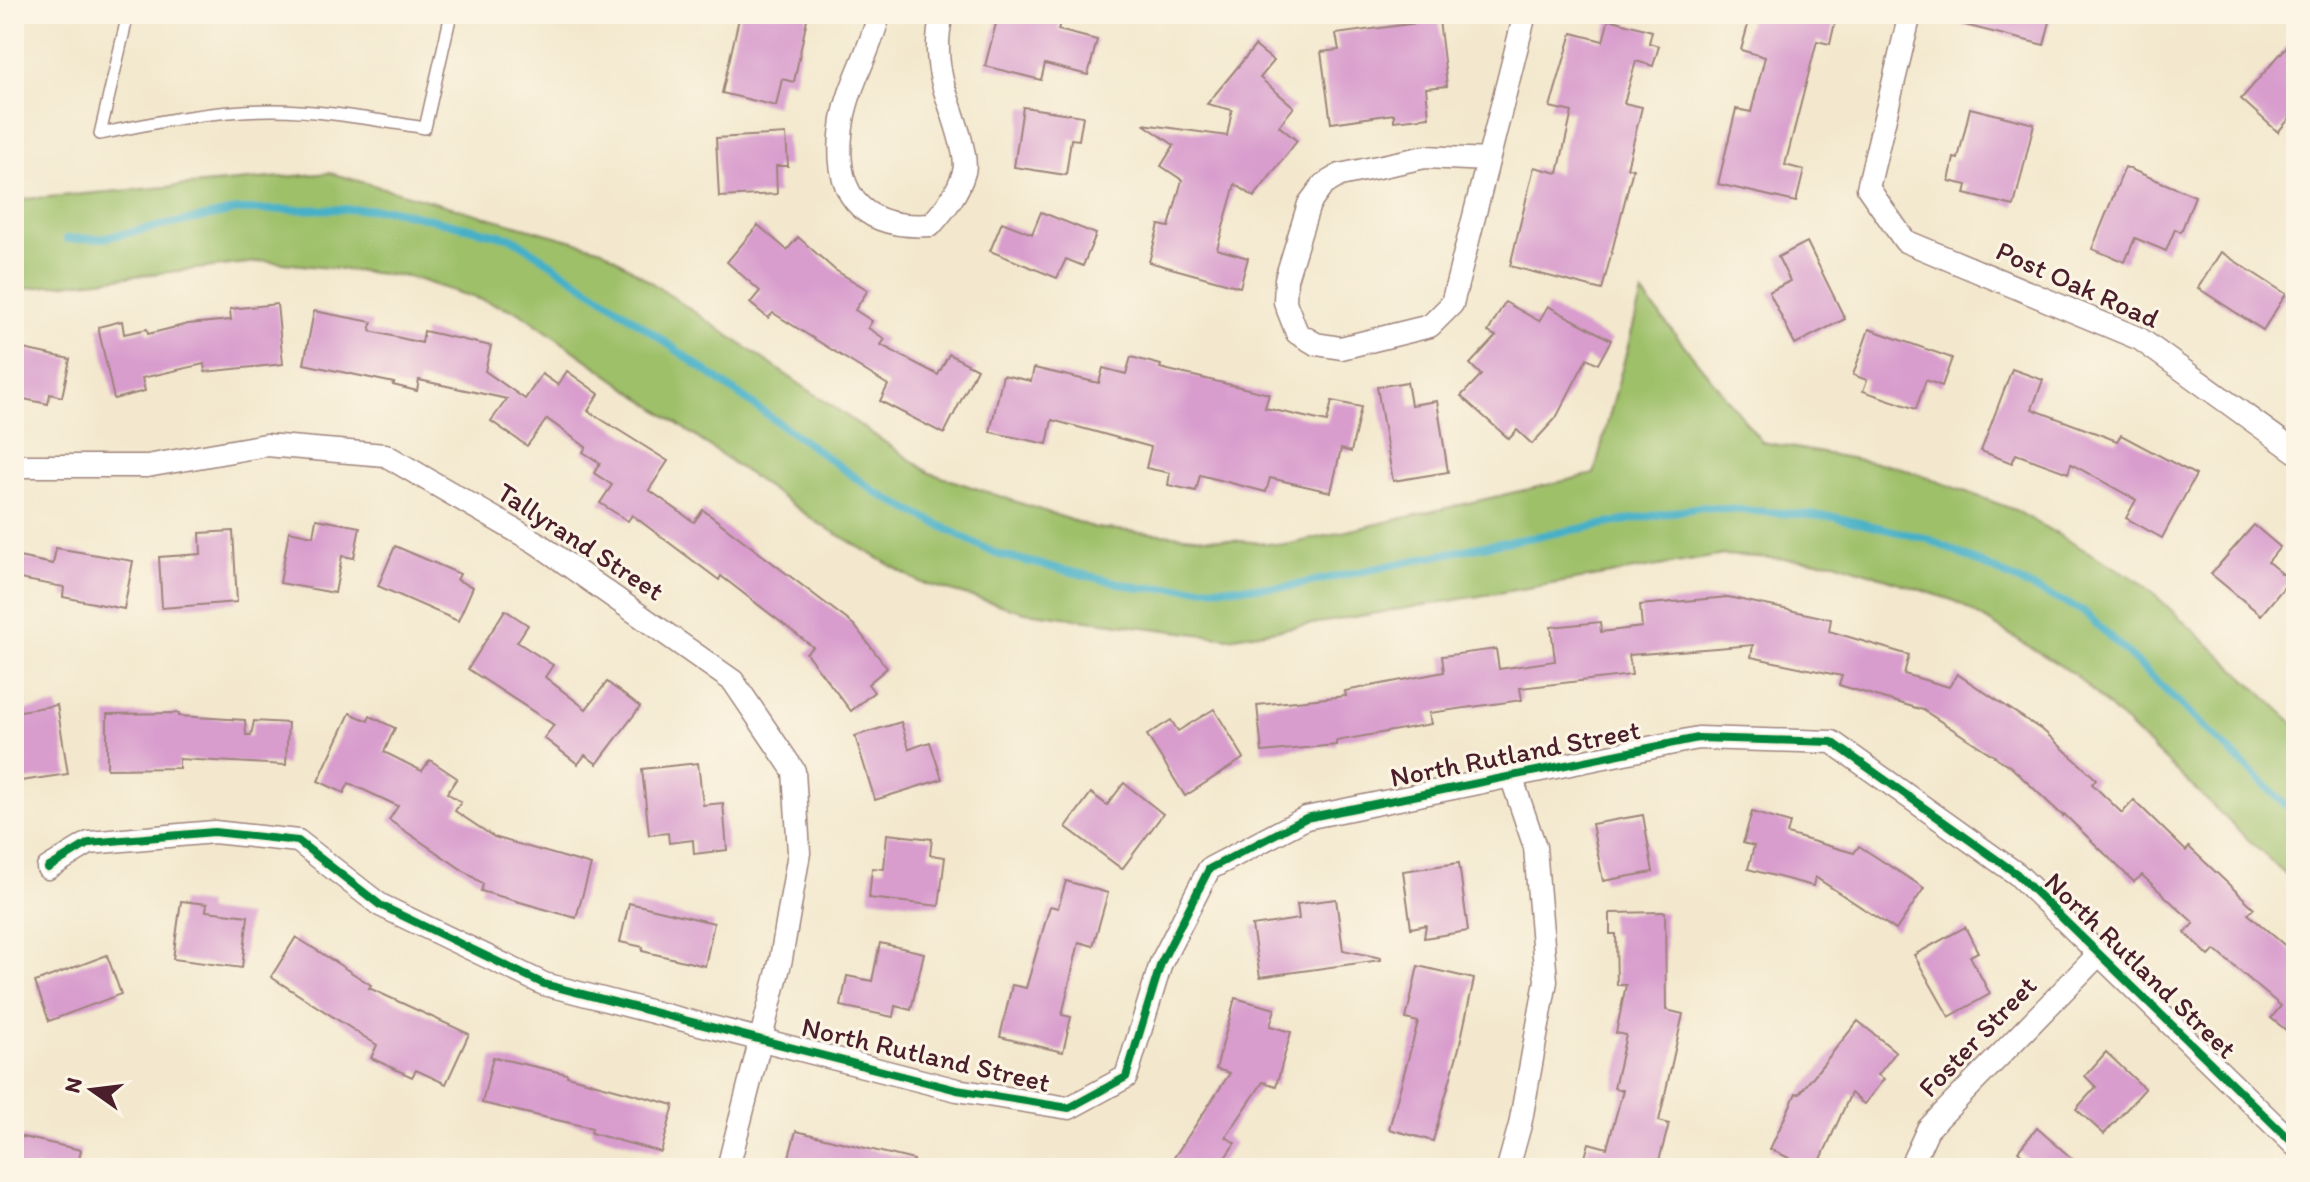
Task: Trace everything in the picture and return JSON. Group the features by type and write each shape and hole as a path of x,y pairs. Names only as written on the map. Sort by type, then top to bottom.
{"street":[{"path":"879,14 843,119 840,163 850,197 879,221 904,227 931,225 951,201 965,169 957,127 943,84 937,36 942,14"},
{"path":"1488,160 1425,157 1340,175 1323,185 1309,204 1286,279 1285,302 1297,333 1316,344 1341,348 1430,326 1452,304 1525,14"},
{"name":"Post Oak Road","path":"1910,14 1868,188 1905,241 2140,339 2296,452"},
{"name":"Tallyrand Street","path":"14,466 147,466 266,445 385,455 537,543 733,681 794,771 799,853 781,959 728,1168"},
{"name":"North Rutland Street","path":"48,868 89,843 214,832 298,841 380,905 544,984 957,1090 1069,1108 1126,1077 1161,963 1209,869 1306,818 1698,738 1832,742 2017,874 2296,1146"},
{"path":"1508,1168 1520,1125 1546,981 1535,847 1511,776"},
{"name":"Foster Street","path":"1910,1168 1928,1129 2099,954"}],"lane":[{"path":"128,14 100,134 187,117 272,110 349,116 425,128 451,14"}],"green space":[{"path":"330,173 602,249 930,473 1095,528 1286,545 1594,474 1642,293 1762,442 1899,467 2015,510 2142,583 2296,725 2296,885 2074,674 1955,601 1835,562 1724,555 1229,638 1025,612 919,582 818,523 519,312 410,277 265,261 14,290 14,200"}],"building":[{"path":"740,14 808,14 794,82 782,79 776,106 722,93"},
{"path":"1028,14 1062,14 1058,30 1097,40 1088,75 1045,64 1041,80 985,66 998,16 1026,23"},
{"path":"1751,14 1837,14 1830,44 1817,41 1785,165 1804,170 1796,202 1718,184 1736,109 1751,112 1765,57 1741,50"},
{"path":"1954,14 2052,14 2044,45 1953,22"},
{"path":"1609,19 1652,31 1649,43 1659,46 1653,66 1636,61 1624,103 1642,107 1627,168 1633,169 1602,290 1510,266 1534,167 1558,173 1572,112 1550,107 1572,33 1603,41"},
{"path":"1439,20 1447,86 1426,88 1429,117 1394,121 1394,114 1331,123 1321,52 1339,50 1336,34"},
{"path":"2296,36 2296,111 2278,132 2241,99"},
{"path":"1255,46 1274,61 1260,78 1294,107 1279,126 1297,141 1254,197 1235,184 1217,249 1248,258 1240,287 1149,262 1159,225 1169,227 1182,180 1161,166 1174,145 1143,124 1227,136 1232,110 1207,104"},
{"path":"1023,107 1083,116 1079,140 1071,139 1066,175 1014,167"},
{"path":"1970,108 2034,124 2014,206 1965,194 1967,185 1949,181 1954,158 1958,159"},
{"path":"786,134 788,166 776,166 777,194 719,197 716,138"},
{"path":"2125,167 2195,196 2181,232 2175,229 2166,251 2135,238 2125,262 2092,249"},
{"path":"1041,212 1096,234 1083,266 1066,259 1057,278 990,251 1002,222 1032,234"},
{"path":"758,225 787,250 798,237 835,270 868,290 855,310 872,321 868,328 885,339 881,345 938,375 949,354 977,369 944,434 880,401 888,385 773,313 768,318 750,303 760,291 727,262"},
{"path":"1807,242 1845,319 1795,344 1769,292 1790,281 1778,257"},
{"path":"2221,252 2286,294 2263,330 2198,288"},
{"path":"1505,302 1539,321 1548,306 1611,340 1598,364 1587,358 1556,418 1532,444 1517,430 1509,439 1461,396 1481,375 1470,364 1496,336 1488,332"},
{"path":"277,304 283,364 205,372 204,364 142,378 145,391 114,399 98,327 122,321 124,334 147,329 148,334 188,324 231,320 230,309"},
{"path":"314,311 372,322 370,331 422,343 424,331 491,346 485,371 525,399 542,374 558,385 567,371 599,394 588,411 668,461 649,490 694,522 703,510 854,625 887,668 868,684 874,692 851,711 806,653 813,647 721,576 719,580 632,515 628,521 600,503 612,485 594,473 600,463 583,452 586,447 547,419 527,446 491,421 507,399 419,380 417,391 394,383 304,364"},
{"path":"1869,329 1952,358 1942,386 1926,380 1916,409 1863,391 1867,380 1853,375"},
{"path":"14,347 70,359 62,397 50,394 48,404 14,397"},
{"path":"1131,357 1161,365 1160,368 1269,394 1265,408 1327,422 1332,401 1361,407 1351,452 1341,449 1331,492 1270,478 1266,492 1200,475 1196,491 1168,485 1170,473 1146,468 1151,447 1052,420 1047,444 990,432 1003,375 1031,381 1034,368 1099,383 1103,368 1126,374"},
{"path":"2012,369 2043,380 2032,409 2117,441 2121,435 2196,475 2162,538 2126,518 2136,500 2071,464 2068,473 2016,454 2012,463 1981,451"},
{"path":"1407,382 1411,405 1437,401 1448,472 1393,481 1377,387"},
{"path":"316,519 360,527 354,558 342,556 335,593 280,583 289,531 313,536"},
{"path":"2254,525 2280,547 2268,562 2290,580 2261,615 2211,574"},
{"path":"233,531 237,602 162,608 159,557 201,554 200,533"},
{"path":"395,546 460,574 457,580 473,587 458,621 378,586"},
{"path":"56,548 133,561 124,609 63,597 64,587 14,578 14,556 53,564"},
{"path":"1728,597 1831,619 1829,631 1909,655 1904,674 1949,687 1957,674 2045,732 2096,779 2092,784 2122,813 2134,800 2186,851 2189,847 2254,908 2248,914 2296,955 2296,1038 2271,1018 2281,1006 2215,950 2209,956 2185,933 2194,923 2142,875 2134,882 2011,767 1923,710 1839,685 1842,676 1751,657 1753,645 1629,655 1632,675 1520,688 1522,700 1429,713 1431,724 1336,741 1336,745 1262,752 1257,705 1346,696 1345,691 1444,672 1442,656 1496,649 1499,669 1555,661 1551,627 1600,622 1601,632 1642,627 1640,605"},
{"path":"505,610 528,625 517,642 553,665 545,677 586,709 607,682 640,707 597,764 585,755 578,764 544,738 554,725 468,669"},
{"path":"57,705 68,774 14,782 14,712"},
{"path":"1214,709 1244,758 1185,796 1147,735 1171,720 1178,731"},
{"path":"179,713 179,716 245,720 246,735 251,735 254,721 288,723 286,765 179,759 179,768 107,769 107,714"},
{"path":"350,713 368,721 370,716 395,728 384,752 422,771 430,760 457,778 447,793 461,802 455,811 494,837 591,865 576,918 481,891 483,884 389,820 398,806 349,783 344,793 318,781"},
{"path":"901,722 909,749 930,742 942,779 875,800 855,736"},
{"path":"698,763 703,805 723,803 727,850 694,854 693,840 669,843 668,833 649,835 642,769"},
{"path":"1124,783 1163,814 1122,869 1066,827 1091,793 1107,805"},
{"path":"1752,812 1790,823 1787,834 1854,853 1859,846 1924,888 1896,930 1815,877 1813,886 1748,869 1754,846 1743,843"},
{"path":"1643,815 1653,872 1603,881 1592,824"},
{"path":"887,834 932,839 930,855 945,857 939,906 869,898 872,868 884,869"},
{"path":"1459,863 1468,931 1424,938 1426,925 1411,928 1403,871"},
{"path":"1066,881 1108,893 1093,946 1079,942 1062,1015 1071,1017 1063,1052 1000,1037 1012,985 1026,988 1050,906 1058,908"},
{"path":"1336,899 1343,950 1381,960 1260,977 1252,926 1299,919 1297,904"},
{"path":"181,901 207,904 206,911 248,916 242,968 173,959"},
{"path":"629,903 714,923 705,966 642,951 643,947 620,942"},
{"path":"1665,912 1666,1010 1683,1014 1659,1121 1669,1124 1657,1168 1582,1168 1589,1143 1607,1148 1623,1090 1614,1088 1626,1035 1616,1033 1626,985 1617,985 1616,934 1610,934 1610,913"},
{"path":"1965,927 1978,952 1970,956 1990,994 1949,1017 1914,955"},
{"path":"296,937 371,985 369,988 469,1034 446,1084 416,1070 412,1077 371,1058 377,1045 271,977"},
{"path":"880,943 924,953 911,1010 895,1006 893,1017 841,1006 847,976 872,981"},
{"path":"107,955 121,994 49,1021 35,982"},
{"path":"1418,966 1474,979 1433,1141 1389,1129 1418,1022 1406,1019"},
{"path":"1235,998 1275,1009 1270,1026 1291,1032 1276,1086 1263,1082 1226,1137 1235,1143 1218,1168 1167,1168 1230,1073 1216,1069"},
{"path":"1858,1021 1896,1052 1878,1075 1884,1079 1864,1104 1851,1093 1817,1168 1787,1168 1791,1159 1770,1149 1796,1093 1799,1094"},
{"path":"2106,1052 2145,1089 2104,1134 2076,1109 2096,1087 2085,1076"},
{"path":"493,1057 567,1074 674,1105 661,1152 591,1133 592,1128 482,1103"},
{"path":"2037,1128 2083,1168 2037,1168 2018,1151"},
{"path":"796,1131 914,1160 913,1168 786,1168"},
{"path":"14,1135 81,1150 77,1168 14,1168"}],"waterway":[{"path":"67,239 103,238 239,210 388,209 512,238 605,299 877,493 996,554 1140,588 1287,587 1478,547 1701,507 1834,517 1928,539 2083,611 2296,815"}],"cycle path":[{"path":"48,868 89,843 214,832 298,841 380,905 544,984 957,1090 1069,1108 1126,1077 1161,963 1209,869 1306,818 1698,738 1832,742 2017,874 2296,1146"}]}
